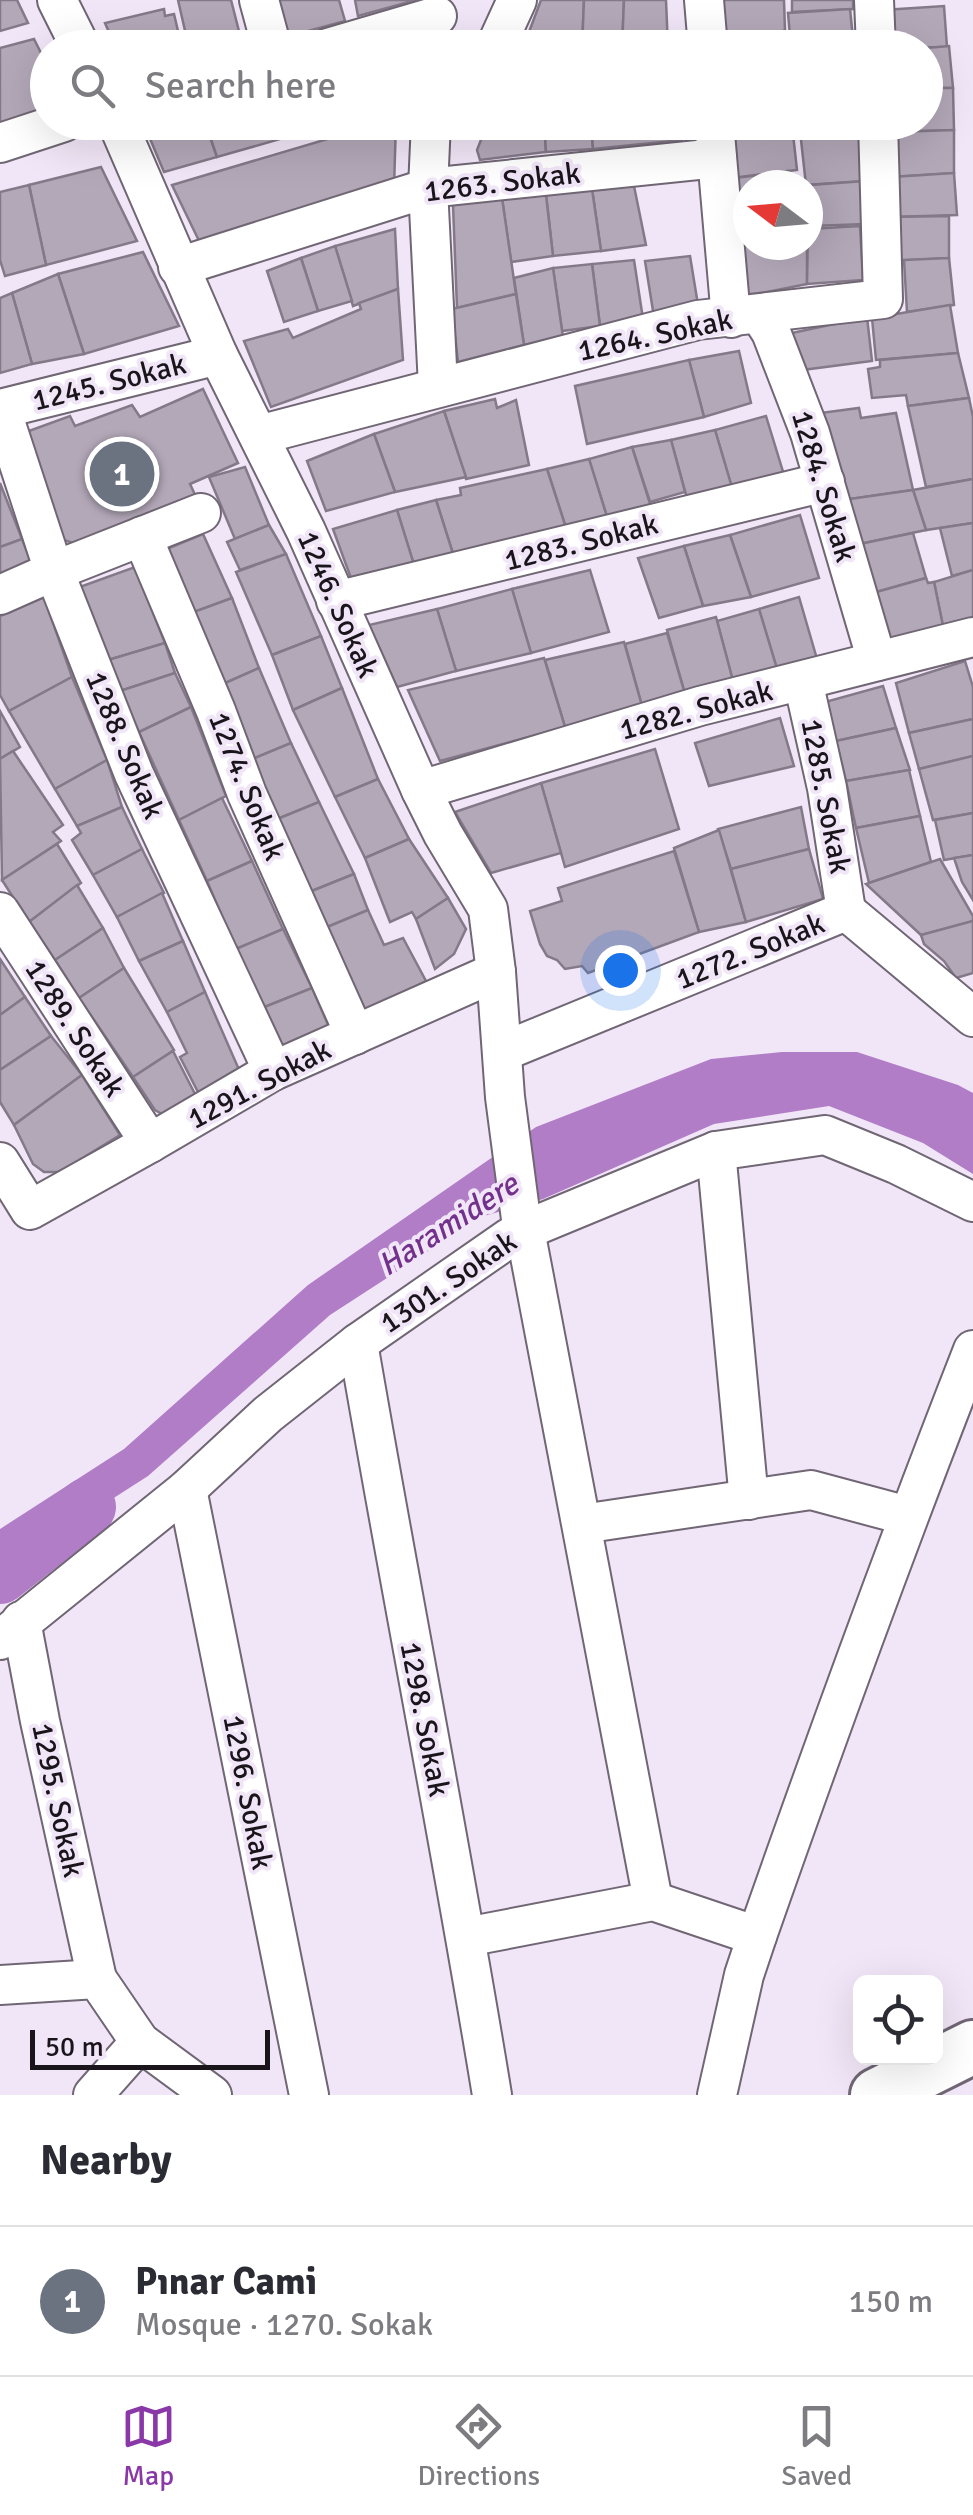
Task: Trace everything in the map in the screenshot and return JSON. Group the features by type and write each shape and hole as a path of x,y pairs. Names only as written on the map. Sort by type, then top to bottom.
{"main road":[{"path":"877,2095 973,2047"}],"street":[{"path":"58,0 72,30"},
{"path":"259,0 267,30"},
{"path":"503,30 517,0"},
{"path":"704,0 706,30"},
{"path":"874,0 875,30"},
{"path":"401,30 437,21"},
{"path":"0,143 30,133"},
{"name":"1246. Sokak","path":"125,140 218,355 306,531 421,790 488,909 505,1097 523,1224 653,1901"},
{"path":"430,140 428,188 438,386"},
{"path":"428,188 451,140"},
{"path":"716,140 746,316"},
{"name":"1263. Sokak","path":"178,267 428,188 716,140"},
{"name":"1264. Sokak","path":"259,434 698,320 883,299 879,140"},
{"name":"1284. Sokak","path":"746,316 772,332 810,432 877,661"},
{"name":"1245. Sokak","path":"0,409 218,355"},
{"name":"1288. Sokak","path":"0,409 54,571 134,774 273,1070"},
{"name":"1283. Sokak","path":"336,602 824,482"},
{"path":"0,595 201,513"},
{"name":"1274. Sokak","path":"142,536 216,711 246,794 356,1034"},
{"name":"1282. Sokak","path":"421,790 700,706 973,636"},
{"name":"1285. Sokak","path":"803,681 827,788 846,911"},
{"name":"1272. Sokak","path":"502,1052 846,911 973,1017"},
{"name":"1289. Sokak","path":"0,912 150,1143"},
{"name":"1291. Sokak","path":"0,1162 30,1210 273,1070 496,972"},
{"name":"1301. Sokak","path":"11,1630 186,1490 268,1414 358,1343 509,1238 523,1224 716,1151 825,1134 973,1202"},
{"path":"716,1151 748,1500"},
{"name":"1298. Sokak","path":"358,1343 492,2095"},
{"path":"717,2095 744,1975 757,1936 842,1694 973,1350"},
{"name":"1296. Sokak","path":"186,1490 308,2095"},
{"path":"582,1524 811,1490 908,1516"},
{"name":"1295. Sokak","path":"11,1630 40,1721 97,1979"},
{"path":"466,1937 653,1901 757,1936"},
{"path":"0,1984 97,1979 140,2042 212,2095"},
{"path":"94,2095 140,2042"}],"water":[{"path":"782,1052 857,1052 973,1093 973,1174 923,1143 829,1106 714,1124 543,1199 481,1217 330,1315 148,1476 0,1571 0,1529 124,1449 308,1285 536,1127 711,1059"}],"building":[{"path":"0,0 17,0 28,23 0,31"},
{"path":"178,0 231,0 239,30 185,30"},
{"path":"273,0 339,0 345,21 312,30 281,30"},
{"path":"355,0 416,0 358,16"},
{"path":"541,0 584,0 583,30 530,30"},
{"path":"584,0 624,0 623,30 583,30"},
{"path":"624,0 666,0 667,30 623,30"},
{"path":"721,0 784,0 785,30 723,30"},
{"path":"792,0 853,0 853,9 792,12"},
{"path":"944,6 947,47 943,47 943,30 885,30 884,10"},
{"path":"164,9 165,16 174,14 178,30 108,30 105,23"},
{"path":"850,9 852,30 789,30 788,13"},
{"path":"30,40 30,120 0,129 0,48"},
{"path":"949,46 953,88 943,88 943,47"},
{"path":"943,88 953,88 954,130 943,130"},
{"path":"943,130 954,130 954,173 892,177 893,140 943,140"},
{"path":"151,140 211,140 217,157 164,172"},
{"path":"211,140 276,140 217,157"},
{"path":"324,140 395,140 394,188 202,247 172,185"},
{"path":"481,140 545,140 546,152 480,160 477,150"},
{"path":"545,140 592,140 593,149 546,152"},
{"path":"592,140 682,140 593,149"},
{"path":"731,140 794,140 797,170 733,170 733,178"},
{"path":"801,140 862,140 865,181 823,184 823,170 804,170"},
{"path":"101,167 137,241 46,265 29,185"},
{"path":"954,173 957,215 891,217 892,177"},
{"path":"733,178 733,216 728,179"},
{"path":"865,181 865,224 823,226 823,184"},
{"path":"29,185 46,265 5,276 0,260 0,192"},
{"path":"634,186 646,245 601,251 592,189"},
{"path":"592,189 601,251 553,256 546,195"},
{"path":"546,195 553,256 511,262 502,198"},
{"path":"502,198 516,294 457,308 453,205"},
{"path":"949,216 949,258 892,261 891,217"},
{"path":"860,226 863,280 807,284 807,260 823,260 823,228"},
{"path":"395,229 398,289 353,306 335,246"},
{"path":"335,246 352,301 318,311 301,258"},
{"path":"143,252 179,326 84,354 58,274"},
{"path":"690,256 699,311 654,317 645,261"},
{"path":"301,258 318,311 284,322 267,271"},
{"path":"949,258 954,305 907,312 904,260"},
{"path":"634,260 643,319 600,326 592,264"},
{"path":"741,260 807,260 807,284 743,297"},
{"path":"592,264 600,326 562,331 553,268"},
{"path":"553,268 563,337 524,345 514,278"},
{"path":"58,274 84,354 32,364 12,293"},
{"path":"398,289 403,360 271,407 244,341 288,329 293,338 361,309 359,303"},
{"path":"12,293 32,364 0,373 0,298"},
{"path":"516,294 524,345 458,362 452,309"},
{"path":"950,305 958,353 876,360 872,318"},
{"path":"867,317 872,361 802,370 792,333"},
{"path":"739,351 751,403 704,417 689,360"},
{"path":"958,353 969,398 908,406 906,395 872,398 868,369 880,367 880,360"},
{"path":"689,360 704,417 587,444 575,386"},
{"path":"203,389 238,463 190,484 197,499 88,542 58,538 15,436 70,416 75,426 132,405 140,417"},
{"path":"969,398 973,417 973,479 926,487 908,406"},
{"path":"495,399 497,408 516,400 529,465 466,479 444,411"},
{"path":"859,408 861,418 896,413 913,490 843,500 813,414"},
{"path":"444,411 466,477 395,492 374,434"},
{"path":"766,416 784,475 733,491 715,430"},
{"path":"715,430 733,491 688,502 671,440"},
{"path":"374,434 395,492 326,511 307,461"},
{"path":"671,440 685,492 650,502 632,447"},
{"path":"632,447 652,510 608,520 589,459"},
{"path":"589,459 608,520 567,531 547,469"},
{"path":"245,467 269,525 235,539 209,477"},
{"path":"547,469 567,531 455,560 436,500 461,495 460,488"},
{"path":"973,479 973,523 926,530 913,490"},
{"path":"0,483 22,539 0,547"},
{"path":"913,490 926,530 855,545 843,500"},
{"path":"436,500 455,560 415,568 397,510"},
{"path":"397,510 415,568 352,581 333,529"},
{"path":"800,515 819,578 751,597 730,535"},
{"path":"973,523 973,570 952,576 940,528"},
{"path":"269,525 286,554 240,570 227,542"},
{"path":"913,533 926,578 869,594 855,545"},
{"path":"203,534 232,598 183,616 157,553"},
{"path":"730,535 751,597 703,606 684,546"},
{"path":"22,539 35,573 0,588 0,547"},
{"path":"684,546 703,606 659,618 638,558"},
{"path":"286,554 321,636 272,655 236,572"},
{"path":"135,567 165,643 108,660 77,588"},
{"path":"590,570 609,632 531,653 512,589"},
{"path":"973,570 973,618 943,626 934,582"},
{"path":"926,578 928,583 934,582 943,626 891,641 873,593"},
{"path":"512,589 531,653 456,671 437,609"},
{"path":"44,597 72,677 9,711 0,695 0,616"},
{"path":"799,597 817,659 777,669 759,609"},
{"path":"232,598 259,668 214,688 183,616"},
{"path":"437,609 456,671 397,687 369,625"},
{"path":"759,609 777,669 733,681 717,621"},
{"path":"716,617 733,681 685,694 667,630"},
{"path":"667,633 685,694 642,706 625,644"},
{"path":"321,636 342,688 293,710 272,655"},
{"path":"624,642 642,706 565,727 545,660"},
{"path":"165,643 175,673 117,692 108,660"},
{"path":"544,658 565,727 440,761 408,690"},
{"path":"965,661 973,687 973,719 909,733 896,683"},
{"path":"259,668 291,743 243,763 214,688"},
{"path":"175,673 191,707 139,732 120,691"},
{"path":"72,677 107,760 55,789 9,711"},
{"path":"883,686 896,728 836,741 825,702"},
{"path":"342,688 378,779 335,797 293,710"},
{"path":"191,707 226,796 179,820 139,732"},
{"path":"0,711 20,747 0,759"},
{"path":"780,718 794,766 709,786 695,743"},
{"path":"973,719 973,756 919,769 909,733"},
{"path":"896,728 910,770 846,781 836,741"},
{"path":"291,743 319,802 270,822 243,763"},
{"path":"655,749 679,829 565,867 541,783"},
{"path":"13,751 63,825 53,832 61,841 2,880 0,759"},
{"path":"973,756 973,813 933,820 919,769"},
{"path":"107,760 122,807 77,826 55,789"},
{"path":"909,770 920,816 856,828 846,781"},
{"path":"378,779 409,839 365,858 335,797"},
{"path":"541,783 561,853 491,873 455,812"},
{"path":"222,798 252,861 207,881 179,820"},
{"path":"319,802 354,874 302,895 270,822"},
{"path":"122,807 142,849 93,875 72,840 81,833 77,826"},
{"path":"801,807 809,849 731,869 718,829"},
{"path":"973,813 973,855 944,860 935,820"},
{"path":"920,816 931,862 869,883 856,828"},
{"path":"719,830 746,922 699,932 674,848"},
{"path":"409,839 448,898 416,919 412,912 390,922 365,858"},
{"path":"57,844 81,883 29,922 2,880"},
{"path":"142,849 164,893 117,917 93,875"},
{"path":"809,849 823,899 746,922 731,869"},
{"path":"674,851 699,932 588,973 582,966 565,969 547,956 530,911 562,901 558,888"},
{"path":"973,855 973,900 954,858"},
{"path":"940,859 973,921 921,935 866,884"},
{"path":"252,861 283,929 236,949 207,881"},
{"path":"354,874 368,910 320,930 302,895"},
{"path":"77,885 103,928 55,960 29,922"},
{"path":"162,893 183,941 139,961 117,917"},
{"path":"448,898 466,929 454,954 435,969 416,919"},
{"path":"368,910 384,945 403,938 426,981 360,1014 320,930"},
{"path":"973,921 973,973 956,978 924,944 921,935"},
{"path":"103,928 124,968 79,998 55,960"},
{"path":"283,929 312,988 262,1008 236,949"},
{"path":"183,941 205,992 167,1012 139,961"},
{"path":"0,959 25,997 0,1015"},
{"path":"124,968 174,1050 133,1077 79,998"},
{"path":"312,988 330,1029 283,1054 262,1008"},
{"path":"205,992 240,1072 199,1094 180,1057 187,1053 167,1012"},
{"path":"25,997 51,1036 0,1070 0,1015"},
{"path":"51,1036 82,1075 14,1125 0,1102 0,1070"},
{"path":"173,1051 196,1096 164,1115 155,1110 133,1077"},
{"path":"82,1075 120,1135 60,1172 44,1172 33,1164 14,1125"}],"waterway":[{"name":"Haramidere","path":"0,1575 87,1507"}],"place":[{"name":"Pınar Cami","path":"122,474"}]}
